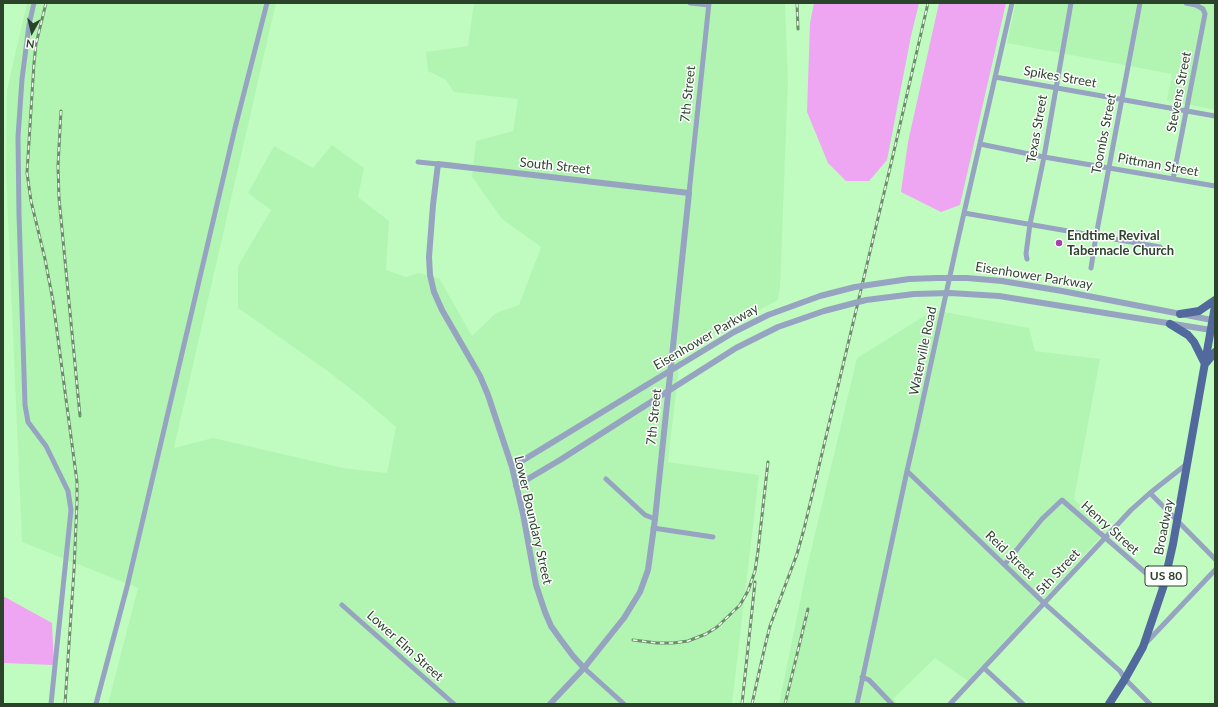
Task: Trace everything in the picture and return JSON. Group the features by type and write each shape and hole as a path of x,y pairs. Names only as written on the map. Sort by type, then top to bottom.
{"main road":[{"path":"1180,314 1199,311 1215,300"},
{"path":"1214,320 1215,306"},
{"name":"US 80","path":"1205,364 1213,331 1214,320"},
{"path":"1170,324 1188,335 1194,342 1205,364"},
{"name":"US 80","path":"1205,364 1215,352"},
{"name":"Broadway","path":"1109,704 1143,647 1162,588 1178,521 1205,364"}],"street":[{"path":"34,3 29,25 22,79 18,136 25,405 28,422 46,446 68,491 71,510 52,704"},
{"path":"96,704 127,586 235,128 267,3"},
{"path":"690,3 709,4"},
{"name":"Waterville Road","path":"857,704 964,213 1012,3"},
{"name":"Texas Street","path":"1027,259 1026,254 1030,224 1044,157 1071,3"},
{"name":"Toombs Street","path":"1091,268 1140,3"},
{"name":"Stevens Street","path":"1173,179 1205,14 1203,9 1196,5 1186,3"},
{"name":"7th Street","path":"550,704 584,668 624,618 640,592 648,570 655,520 709,4"},
{"name":"Spikes Street","path":"995,77 1215,116"},
{"name":"Pittman Street","path":"980,144 1044,157 1215,186"},
{"name":"South Street","path":"418,162 689,192"},
{"name":"Lower Boundary Street","path":"438,164 429,246 430,275 434,292 442,310 484,384 512,468 523,514 539,597 551,626 573,656 584,668"},
{"path":"964,213 1121,239 1160,247"},
{"name":"Eisenhower Parkway","path":"512,468 734,332 768,315 820,296 856,287 909,279 959,278 1002,281 1214,320"},
{"name":"Eisenhower Parkway","path":"516,486 560,460 736,348 778,327 824,310 866,300 914,294 950,293 999,296 1213,331"},
{"name":"5th Street","path":"950,704 1132,510 1150,493 1188,463"},
{"name":"Reid Street","path":"907,471 1044,603 1120,672 1150,704"},
{"path":"606,479 645,515 655,520"},
{"path":"1150,493 1214,556"},
{"name":"Henry Street","path":"1005,564 1042,519 1062,500 1162,588"},
{"path":"654,528 714,537"},
{"path":"1143,647 1215,570"},
{"name":"Lower Elm Street","path":"342,605 454,704"},
{"path":"584,668 624,704"},
{"path":"984,668 1023,704"},
{"path":"862,677 869,680 892,704"}],"shaded area":[{"path":"27,3 276,3 174,448 213,438 343,468 387,473 396,427 329,372 238,308 238,266 271,210 248,193 274,146 313,168 332,145 364,168 358,197 389,221 386,270 406,277 418,273 439,278 472,336 496,313 519,305 541,247 502,219 472,177 476,141 513,131 518,99 454,92 446,80 428,71 426,52 468,46 474,3 785,3 788,81 780,288 778,300 681,351 668,462 759,475 732,704 108,704 138,588 22,542 6,172 7,90"},
{"path":"814,3 919,3 911,36 887,160 869,181 846,181 828,163 807,112 810,23"},
{"path":"939,3 1006,3 960,205 941,212 901,192 908,142"},
{"path":"1016,3 1215,3 1215,110 1167,100 1172,74 1007,43"},
{"path":"934,310 1029,328 1035,351 1100,359 1074,499 1106,531 968,681 935,658 893,699 898,704 779,704 808,563 857,358"},
{"path":"3,596 52,623 54,665 3,663"}],"railway":[{"path":"46,3 36,44 27,173 31,201 45,259 53,301 77,482 74,570 65,704"},
{"path":"797,3 798,29"},
{"path":"752,704 770,626 797,554 804,529 928,3"},
{"path":"61,111 58,166 59,198 80,416"},
{"path":"633,640 657,643 688,641 706,634 717,627 740,605 748,591 755,571 768,462"},
{"path":"742,704 755,582"},
{"path":"785,704 808,609"}],"place":[{"name":"Endtime Revival Tabernacle Church","path":"1059,243"}]}
